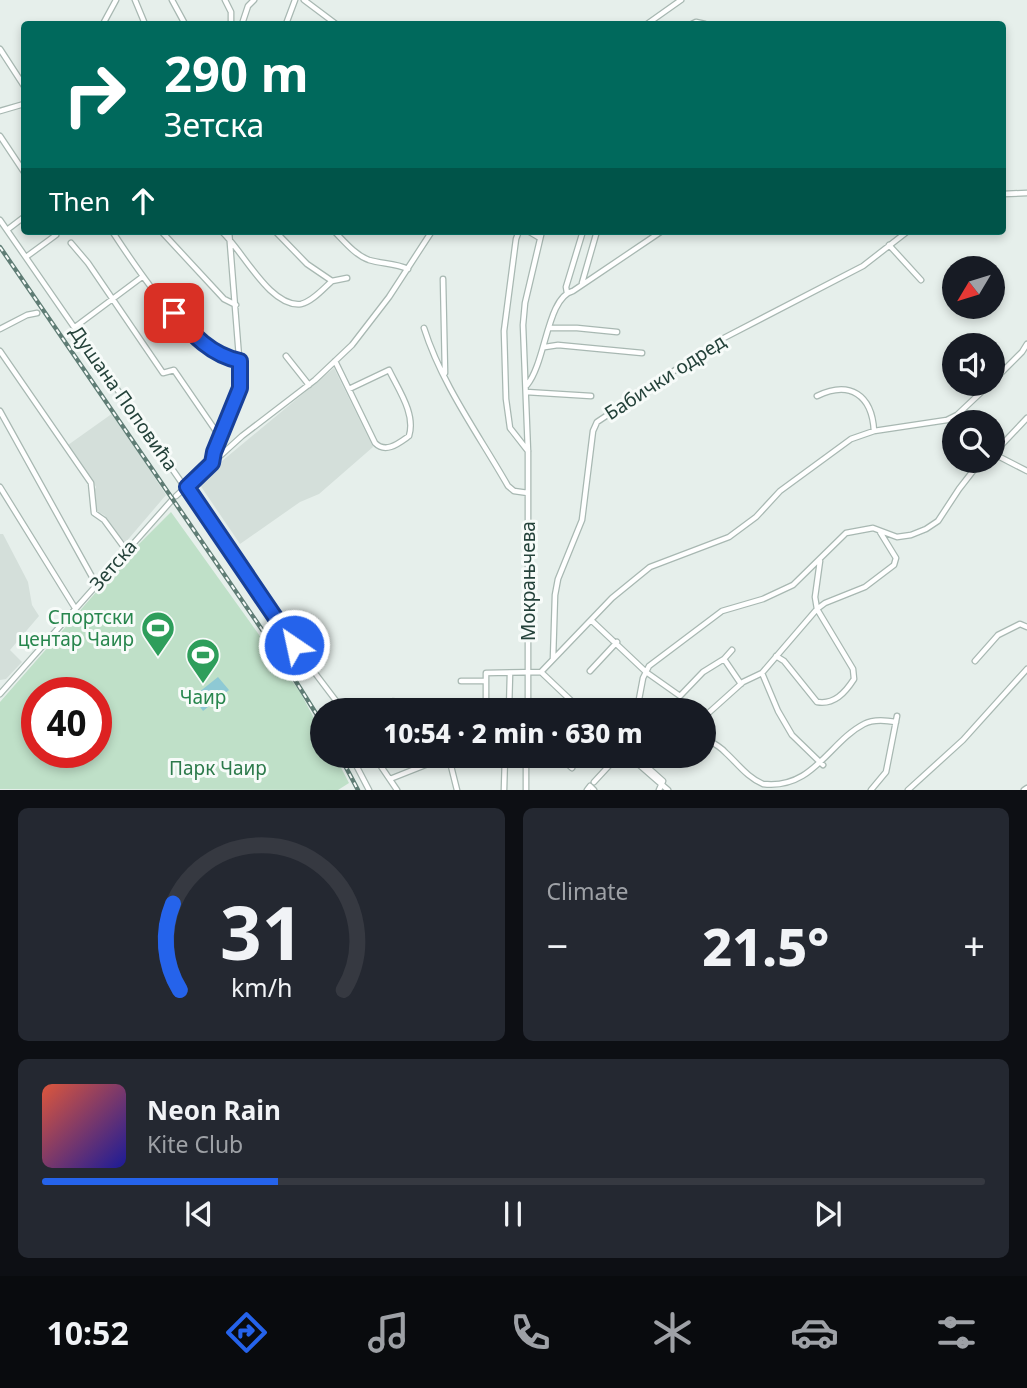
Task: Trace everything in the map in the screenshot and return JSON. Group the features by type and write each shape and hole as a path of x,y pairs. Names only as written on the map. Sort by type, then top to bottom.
{"street":[{"path":"105,21 116,0"},
{"path":"135,0 144,21"},
{"path":"172,0 184,21"},
{"path":"225,0 231,12 231,21"},
{"path":"243,21 248,6 254,0"},
{"path":"287,21 295,0"},
{"path":"304,0 332,21"},
{"path":"651,21 681,0"},
{"path":"0,49 21,81"},
{"path":"0,111 21,105"},
{"path":"0,136 21,168"},
{"path":"1006,194 1027,193"},
{"path":"7,230 21,218"},
{"name":"Душана Поповића","path":"0,219 296,648 334,698"},
{"path":"26,257 57,235"},
{"path":"115,235 142,277 190,331 209,349 226,358 240,361"},
{"path":"165,235 224,299 236,305"},
{"path":"225,235 262,283 292,303 307,301 332,281 347,278"},
{"path":"212,463 240,388 229,235"},
{"path":"279,235 307,264 332,281"},
{"path":"338,235 361,256 372,261 398,264 408,269"},
{"name":"Зетска","path":"0,694 174,498 243,436 309,385 365,329 429,235"},
{"path":"518,235 504,350 508,422 528,452"},
{"path":"535,235 540,238"},
{"name":"Мокрањчева","path":"528,698 528,452 523,325 525,303 541,235"},
{"path":"567,293 566,287 582,235"},
{"path":"582,284 596,235"},
{"path":"591,396 526,389 535,376 545,347 553,309 567,293 656,235"},
{"name":"Бабички одред","path":"553,659 555,595 558,579 582,520 593,431 597,422 722,339 863,266 903,235"},
{"path":"71,243 88,263 163,373 174,370 220,437"},
{"path":"889,245 921,281"},
{"path":"75,327 142,277"},
{"path":"443,279 445,377"},
{"path":"0,329 37,313"},
{"path":"424,328 445,377 510,489 528,493"},
{"path":"549,328 617,332"},
{"path":"1005,368 1027,344"},
{"path":"545,347 558,345 642,353"},
{"path":"0,351 91,483 94,513 104,520 126,550"},
{"path":"286,356 309,385"},
{"path":"335,361 349,389 379,447 387,448 409,436 409,412 389,370 349,389"},
{"path":"817,396 837,388 854,392 868,407 874,422 874,431"},
{"path":"486,698 486,673 541,672 612,598 650,568 729,537 756,517 780,491 851,439 874,431 947,420 957,415 977,396"},
{"path":"0,411 96,584"},
{"path":"1005,442 1027,418"},
{"path":"1005,461 1027,471"},
{"path":"640,698 646,672 653,662 722,611 763,599 785,589 820,560 833,543 846,533 873,528 897,537 911,535 938,521 971,473"},
{"path":"0,487 75,608"},
{"path":"716,706 741,684 762,673 817,609 825,603 865,587 894,565 895,558 880,532"},
{"path":"775,656 780,656 817,702 828,703 842,694 853,680 853,669 817,609 814,597 820,560"},
{"path":"591,620 646,672 680,696 703,672 724,659 732,650"},
{"path":"975,662 998,635 1020,624 1027,626"},
{"path":"590,671 617,642"},
{"path":"724,659 741,684"},
{"path":"908,789 963,740 1027,669"},
{"path":"541,672 568,698"},
{"path":"509,698 510,673"},
{"path":"762,673 785,724 823,765"},
{"path":"461,681 486,681"},
{"path":"716,745 757,781 772,787 790,787 816,773 862,725 896,719 886,772 871,789"},
{"path":"390,779 443,758 451,765 457,789"},
{"path":"358,768 369,789"},
{"path":"381,768 397,789"},
{"path":"504,789 505,768"},
{"path":"526,768 526,789"},
{"path":"591,787 608,768"},
{"path":"641,768 661,787 668,789"},
{"path":"650,768 662,779 661,787"}],"shaded area":[{"path":"334,368 373,447 319,494 300,502 240,544 200,485 205,481 204,476"},
{"path":"113,413 166,495 125,543 104,515 95,510 92,495 96,487 68,445"},
{"path":"0,534 3,534 28,582 32,605 39,616 10,650 22,662 6,679 0,680"}],"green space":[{"name":"Спортски центар Чаир","path":"171,512 300,692 310,711 310,768 341,768 349,783 338,790 0,789 0,702 21,678 21,768 112,768 112,677 22,677 132,551"}],"water":[{"path":"218,677 229,690 203,711 193,697"}],"railway":[{"path":"0,247 278,653 310,704"},
{"path":"346,768 358,790"}],"place":[{"name":"Спортски центар Чаир","path":"158,658"},
{"name":"Чаир","path":"203,685"}],"route":[{"path":"174,313 209,349 226,358 240,361 240,388 212,463 187,487 294,645"}],"park label":[{"name":"Парк Чаир","path":"218,768"}]}
